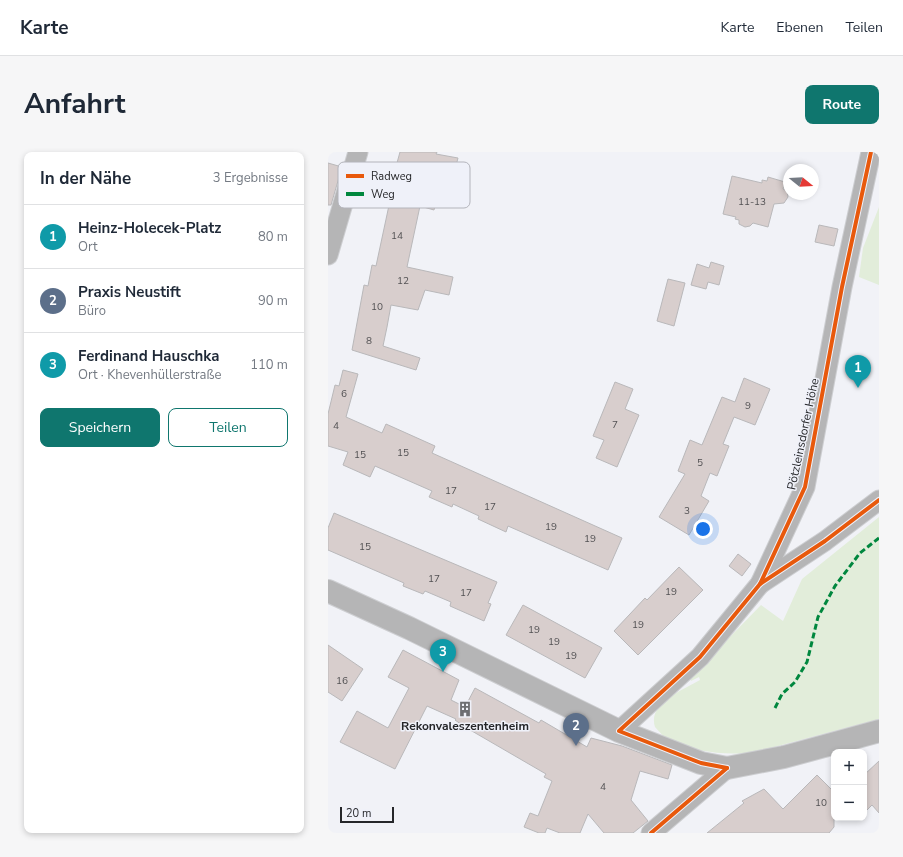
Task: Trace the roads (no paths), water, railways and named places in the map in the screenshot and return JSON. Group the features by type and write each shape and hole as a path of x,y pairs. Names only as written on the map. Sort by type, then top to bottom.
{"street":[{"path":"355,162 358,152"},
{"name":"Pötzleinsdorfer Höhe","path":"619,731 700,657 760,584 805,487 843,280 871,152"},
{"path":"328,255 342,208"},
{"path":"760,584 825,541 879,500"},
{"path":"328,591 409,628 619,731 701,763 726,768 784,757 879,731"},
{"path":"651,833 726,768"}],"place":[{"name":"Heinz-Holecek-Platz","path":"858,388"},
{"name":"Ferdinand Hauschka","path":"443,672"},
{"name":"Rekonvaleszentenheim","path":"465,709"},
{"name":"Praxis Neustift","path":"576,746"}]}
